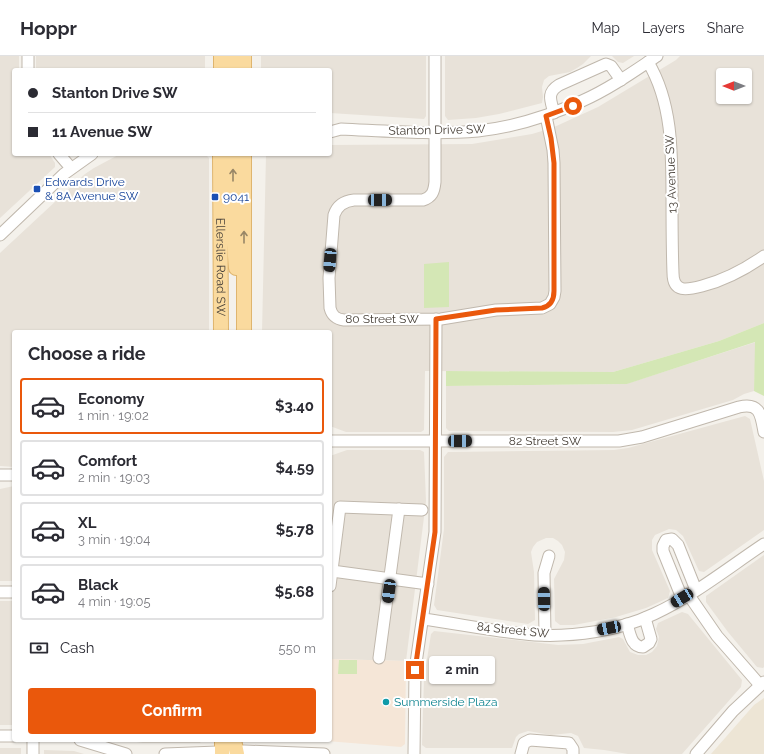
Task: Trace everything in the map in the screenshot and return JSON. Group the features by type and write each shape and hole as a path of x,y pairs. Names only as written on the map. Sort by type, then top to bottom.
{"main road":[{"path":"221,56 221,68"},
{"path":"232,56 232,68"},
{"path":"244,56 244,68"},
{"name":"Ellerslie Road SW","path":"220,156 221,330"},
{"path":"233,156 233,232 236,271 244,312"},
{"name":"Ellerslie Road SW","path":"244,156 244,330"}],"street":[{"path":"28,56 28,68"},
{"path":"435,56 435,132"},
{"name":"Stanton Drive SW","path":"332,127 341,129 435,132 480,131 506,126 550,114 583,101 621,80 653,59"},
{"name":"13 Avenue SW","path":"653,59 670,128 672,165 673,278 676,285 680,288 688,290 721,281 764,256"},
{"path":"550,114 550,94 559,85 606,64 611,66 621,80"},
{"name":"80 Street SW","path":"435,132 435,188 431,196 418,201 354,200 340,205 336,210 334,215 329,278 330,308 333,316 339,320 436,319 496,310 542,308 550,304 554,297 554,163 550,114"},
{"name":"Stanton Drive SW","path":"332,131 341,129"},
{"path":"61,156 70,168"},
{"path":"0,235 70,168 89,156"},
{"path":"414,754 415,670 435,532 436,319"},
{"name":"82 Street SW","path":"332,441 619,441 642,437 739,407 747,406 754,407 760,414 764,432"},
{"path":"0,475 12,475"},
{"path":"422,510 340,507 333,534 332,571 428,584"},
{"path":"379,658 391,578 399,508"},
{"name":"84 Street SW","path":"423,619 520,633 545,635 586,632 627,624 645,618 689,594 764,544"},
{"path":"545,635 544,573 549,556"},
{"path":"0,592 12,592"},
{"path":"689,594 717,636 762,684 733,711 696,754"},
{"path":"627,624 633,643 636,646 643,647 649,643 651,639 645,618"},
{"path":"0,736 12,736"},
{"path":"521,754 524,743 530,740 569,743 573,749 573,754"},
{"path":"33,742 33,754"},
{"path":"87,742 126,754"},
{"path":"164,754 233,749 324,754"}],"shaded area":[{"path":"0,56 19,56 19,68 12,68 12,156 50,156 55,163 55,167 0,218"},
{"path":"36,56 205,56 205,68 36,68"},
{"path":"261,56 426,56 426,116 424,119 332,113 332,68 261,68"},
{"path":"445,56 591,56 583,64 570,72 549,76 544,80 542,87 542,103 499,114 476,118 448,120 445,116"},
{"path":"612,56 634,56 623,63 618,62"},
{"path":"680,56 764,56 764,323 719,341 613,372 425,371 424,430 421,432 346,432 332,427 332,330 262,330 266,156 332,156 332,145 472,144 532,134 552,128 598,107 676,60"},
{"path":"116,156 207,156 209,158 209,330 12,330 12,467 0,466 0,253 85,174"},
{"path":"756,342 754,391 733,400 632,430 613,432 449,431 446,428 446,386 626,384"},
{"path":"745,416 750,419 764,481 764,530 704,572 699,571 683,536 676,530 669,529 655,535 652,540 652,550 670,591 668,598 646,608 616,617 574,625 560,625 555,621 554,579 564,560 565,552 562,545 558,541 553,538 546,538 537,542 531,552 534,572 535,620 528,624 437,610 434,605 444,529 444,457 448,452 614,450 628,448"},
{"path":"347,450 420,450 424,452 426,501 406,661 332,659 332,455"},
{"path":"12,486 12,581 0,581 0,489"},
{"path":"764,555 763,668 757,667 728,632 706,602 706,596"},
{"path":"0,601 12,601 12,725 0,725"},
{"path":"682,612 688,614 742,680 741,687 682,754 628,754 584,748 578,736 571,733 551,735 528,731 519,734 516,737 512,748 426,748 422,745 424,678 431,634 434,631 558,645 583,644 619,637 623,639 630,652 638,655 646,655 652,652 657,646 659,637 656,629 658,623"},
{"path":"332,659 406,661 405,744 401,747 332,741"},
{"path":"764,698 764,754 711,754 754,705"},
{"path":"137,742 201,742 200,743"},
{"path":"0,748 21,748 21,754 0,754"},
{"path":"44,750 74,751 84,754 44,754"}],"green space":[{"path":"449,262 449,307 424,308 424,264"},
{"path":"764,323 764,396 754,391 755,342 627,384 446,386 446,371 613,372 719,341"},
{"path":"339,660 357,660 357,674 338,674"}],"place":[{"name":"Edwards Drive & 8A Avenue SW","path":"37,189"},
{"name":"9041","path":"215,197"},
{"name":"Summerside Plaza","path":"386,702"}],"route":[{"path":"415,670 435,532 436,319 484,311 542,308 548,306 552,301 554,297 554,163 549,126 546,116 573,106"}]}
